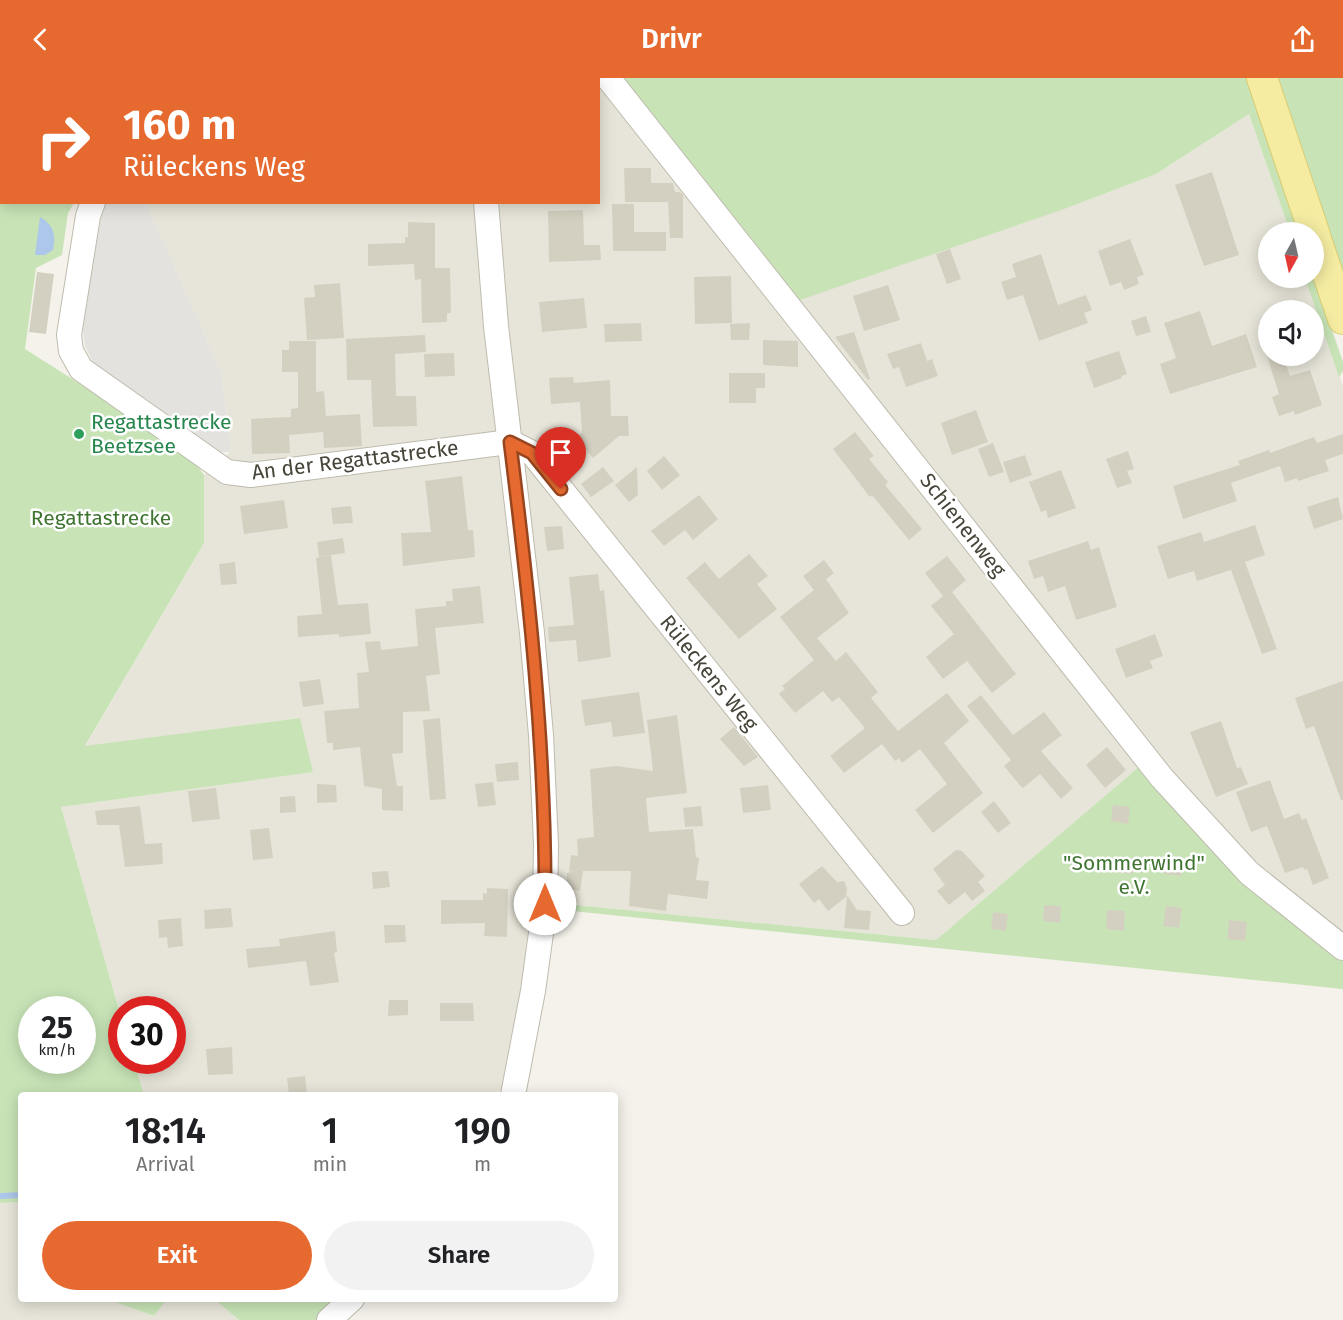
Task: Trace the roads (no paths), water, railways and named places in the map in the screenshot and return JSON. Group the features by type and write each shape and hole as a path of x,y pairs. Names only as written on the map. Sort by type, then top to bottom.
{"main road":[{"path":"1262,78 1310,222"},
{"path":"1324,263 1343,320"}],"street":[{"name":"Schienenweg","path":"608,78 1162,778 1249,873 1343,948"},
{"name":"An der Regattastrecke","path":"92,204 88,216 69,335 71,351 81,369 227,471 250,476 510,442"},
{"path":"486,204 490,268 526,567 538,704 546,845 545,904 533,991 514,1092"},
{"name":"Rüleckens Weg","path":"510,442 532,453 902,913"},
{"path":"329,1320 349,1302"}],"water":[{"path":"40,217 51,227 54,245 53,250 45,255 35,255"}],"waterway":[{"path":"0,1196 18,1195"}],"place":[{"name":"Regattastrecke Beetzsee","path":"79,434"}],"park label":[{"name":"Regattastrecke","path":"101,518"},
{"name":"\"Sommerwind\" e.V.","path":"1134,875"}]}
